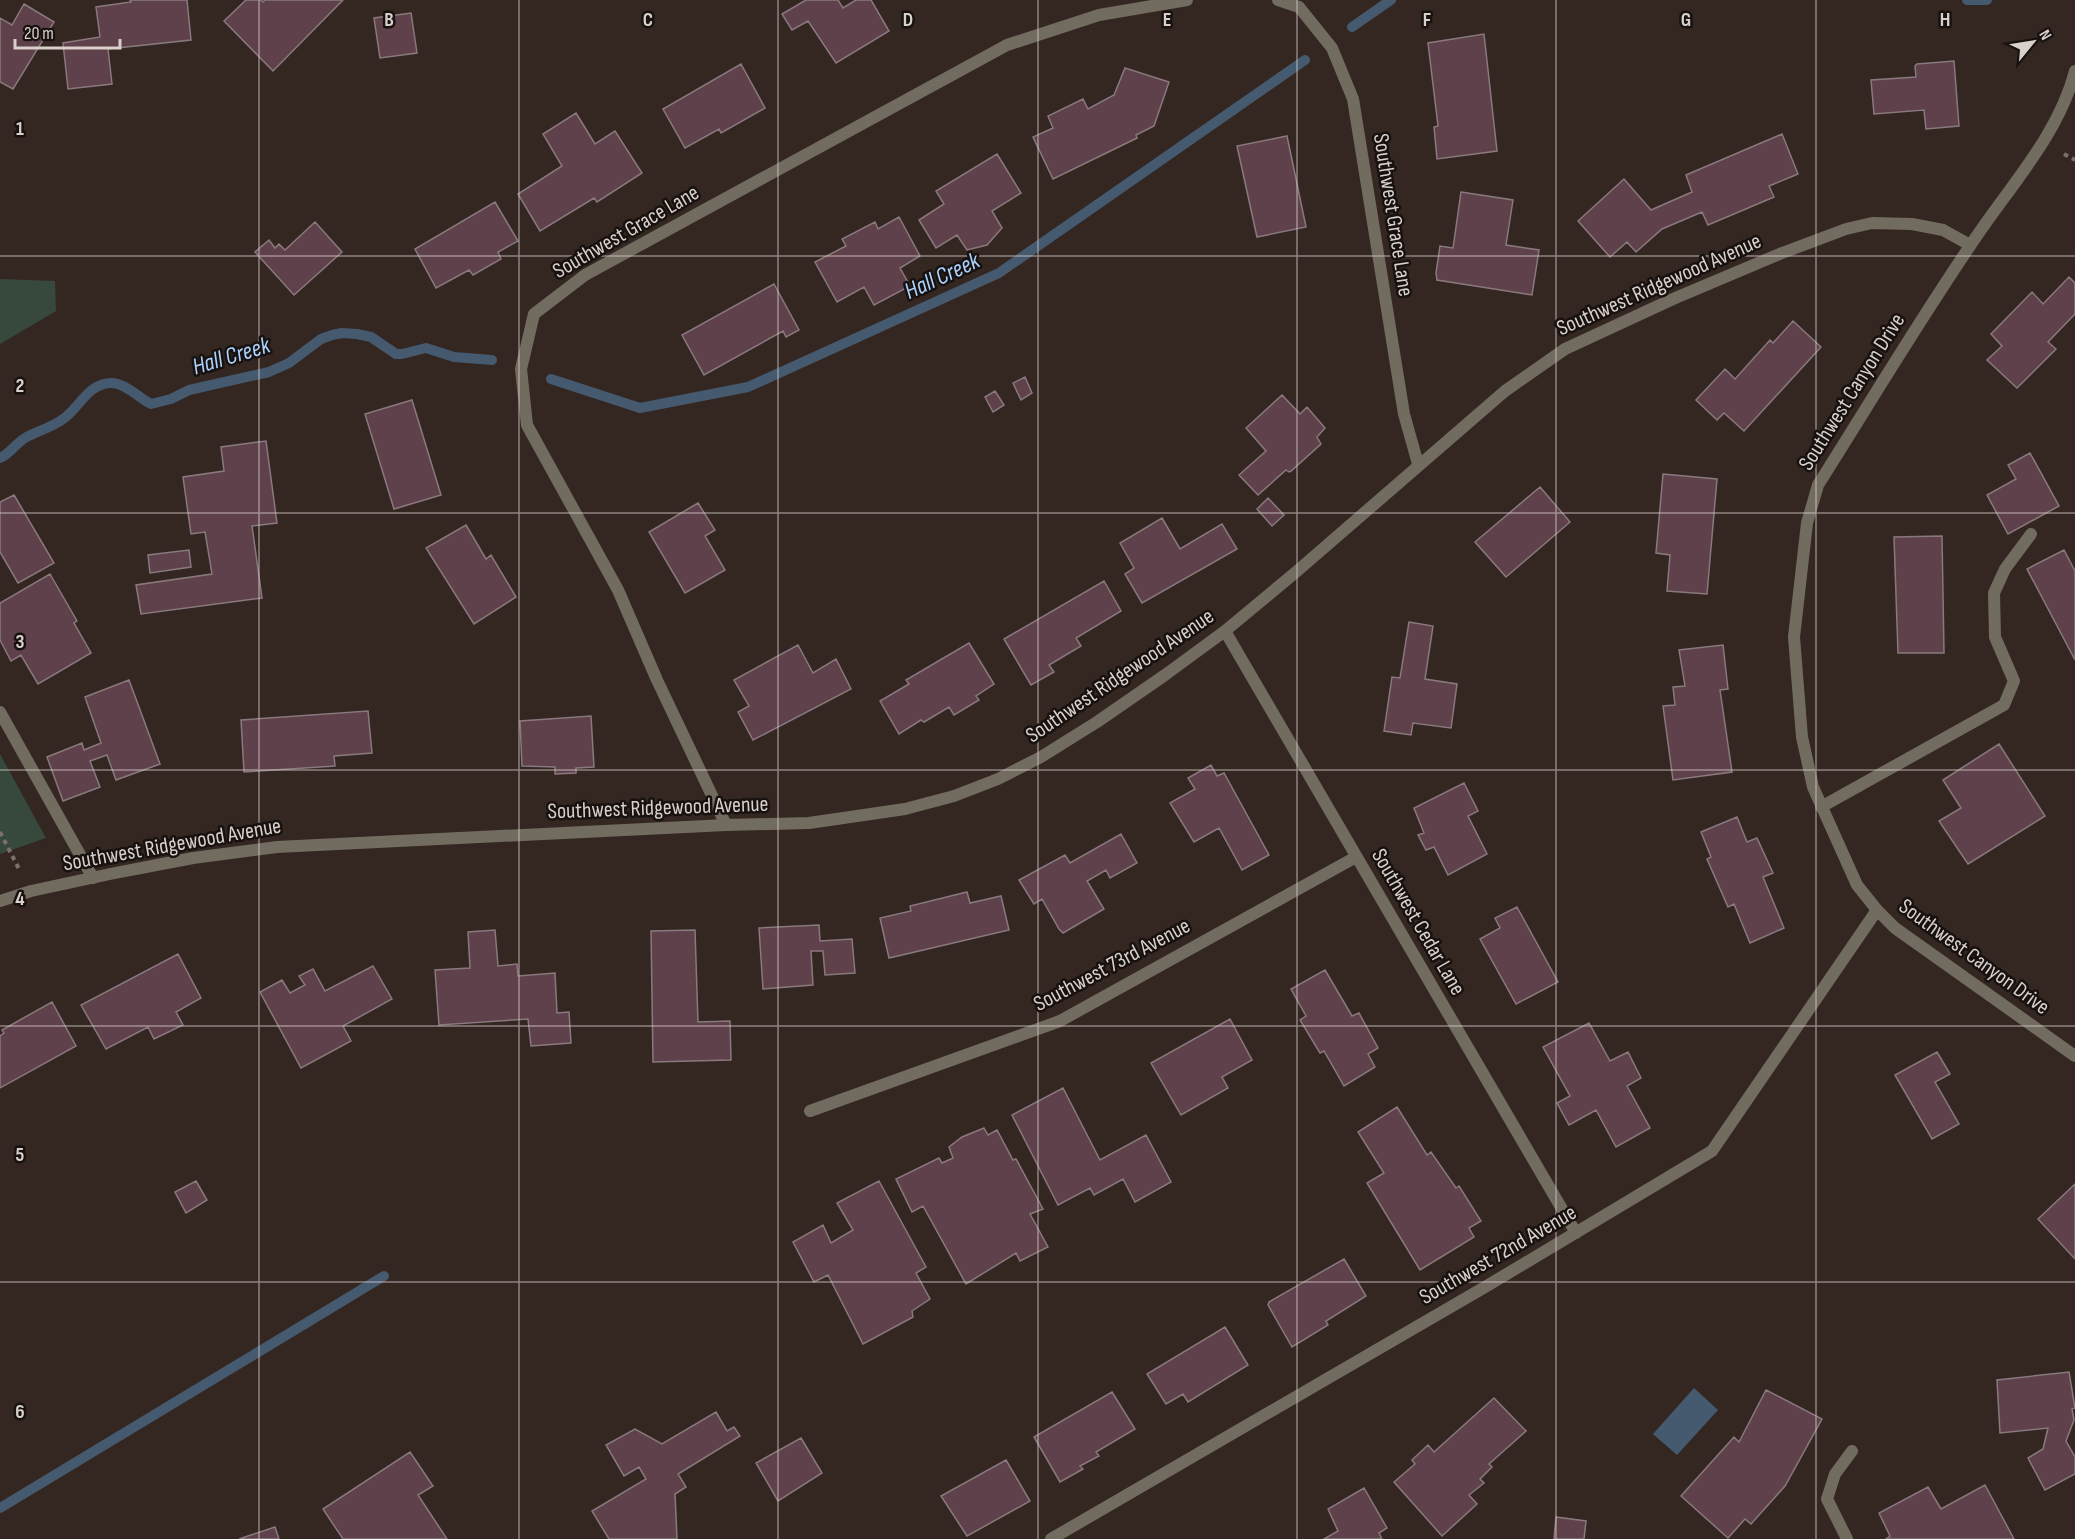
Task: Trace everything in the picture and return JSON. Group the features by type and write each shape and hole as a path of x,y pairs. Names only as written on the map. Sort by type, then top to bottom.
{"street":[{"name":"Southwest Grace Lane","path":"726,825 657,680 618,590 527,425 521,369 534,314 585,275 1007,45 1099,15 1187,0"},
{"name":"Southwest Grace Lane","path":"1278,0 1299,7 1332,48 1353,99 1404,414 1418,465"},
{"name":"Southwest Canyon Drive","path":"2075,71 2069,95 2056,123 1970,246 1818,485 1807,523 1794,637 1802,737 1813,787 1857,885 1895,928 2075,1056"},
{"name":"Southwest Ridgewood Avenue","path":"0,901 31,891 193,858 277,847 809,823 895,811 954,796 998,779 1041,757 1097,722 1225,631 1333,541 1505,391 1564,349 1673,298 1846,229 1872,223 1912,224 1943,230 1970,246"},
{"path":"1821,807 2004,705 2014,681 1995,637 1994,592 2006,569 2031,534"},
{"name":"Southwest Cedar Lane","path":"1225,631 1576,1233"},
{"path":"0,712 93,878"},
{"name":"Southwest 73rd Avenue","path":"810,1111 1060,1021 1356,856"},
{"name":"Southwest 72nd Avenue","path":"1051,1539 1576,1233 1712,1151 1877,910"},
{"path":"1847,1539 1827,1499 1835,1474 1852,1451"}],"path":[{"path":"0,832 31,891"}],"green space":[{"path":"0,279 55,281 56,311 0,344"},
{"path":"0,754 46,838 0,854"}],"water":[{"path":"1694,1388 1718,1410 1677,1455 1653,1434"}],"building":[{"path":"130,0 187,0 191,40 108,49 112,84 68,89 63,43 100,37 96,7 131,2"},
{"path":"246,0 263,2 265,0 343,0 273,71 224,21"},
{"path":"806,0 838,0 843,8 856,0 871,0 889,31 836,63 808,21 792,30 782,14"},
{"path":"24,4 54,22 13,89 0,82 0,18 12,25"},
{"path":"411,13 417,53 380,58 374,18"},
{"path":"1484,34 1497,151 1437,159 1434,127 1438,126 1428,43"},
{"path":"1954,61 1959,126 1926,129 1924,110 1874,114 1871,80 1916,77 1915,66 1917,64"},
{"path":"741,64 765,108 721,133 719,129 685,148 663,109"},
{"path":"1125,68 1169,82 1154,126 1136,135 1137,138 1053,179 1033,137 1053,128 1048,116 1083,99 1088,109 1114,95"},
{"path":"576,113 595,144 615,131 642,173 597,202 594,198 540,231 518,194 562,166 543,134"},
{"path":"1782,134 1798,174 1769,186 1774,197 1708,225 1702,212 1662,229 1636,252 1627,242 1610,257 1578,221 1624,179 1651,210 1692,192 1686,175"},
{"path":"1287,136 1306,227 1257,237 1237,146"},
{"path":"997,154 1021,193 992,211 1002,228 987,245 967,250 957,235 936,248 919,220 944,204 936,191"},
{"path":"1461,192 1513,200 1506,245 1539,250 1532,295 1437,280 1440,246 1453,248"},
{"path":"495,202 518,241 498,252 501,259 473,275 469,270 436,288 415,249"},
{"path":"899,217 920,256 900,268 910,286 874,305 864,287 837,302 815,262 846,246 842,239 875,222 878,229"},
{"path":"315,222 342,252 294,295 255,252 269,240 275,248 279,244 285,250"},
{"path":"2069,277 2075,283 2075,314 2048,342 2056,349 2017,388 1987,360 2002,346 1991,334 2032,292 2043,304"},
{"path":"774,284 799,330 786,337 783,331 704,375 682,335"},
{"path":"1793,321 1821,347 1744,431 1724,413 1717,420 1696,400 1725,369 1735,379 1770,340 1773,343"},
{"path":"1025,377 1032,393 1021,400 1013,383"},
{"path":"995,391 1004,405 993,412 985,397"},
{"path":"1282,395 1300,414 1307,407 1325,428 1317,437 1321,444 1291,471 1286,470 1258,495 1239,475 1266,451 1246,428"},
{"path":"412,400 441,495 394,509 365,414"},
{"path":"266,441 277,523 252,526 262,598 141,614 136,585 212,574 205,532 191,534 183,477 224,471 221,447"},
{"path":"2030,453 2059,506 2008,534 1987,495 2016,479 2008,465"},
{"path":"1663,474 1717,479 1707,594 1667,591 1670,555 1656,553"},
{"path":"1540,487 1570,522 1506,577 1475,542"},
{"path":"14,495 54,563 18,583 0,552 0,502"},
{"path":"1268,498 1284,515 1272,526 1257,509"},
{"path":"698,503 715,530 705,536 725,570 685,593 649,532"},
{"path":"1162,518 1180,549 1222,524 1237,549 1142,603 1125,574 1134,568 1120,543"},
{"path":"466,525 486,559 491,555 516,597 474,624 426,548"},
{"path":"1942,536 1944,653 1898,653 1894,537"},
{"path":"189,550 191,567 150,573 148,555"},
{"path":"2064,550 2075,571 2075,660 2027,569"},
{"path":"50,574 77,621 74,623 91,653 38,684 21,655 11,661 0,640 0,603"},
{"path":"1104,581 1121,611 1076,638 1081,646 1049,665 1054,672 1031,685 1004,639"},
{"path":"1409,622 1433,626 1425,679 1457,684 1451,728 1413,723 1411,735 1384,731 1392,677 1400,678"},
{"path":"969,643 994,684 976,696 979,700 954,715 949,707 924,722 921,720 899,734 880,701 909,684 906,680"},
{"path":"798,645 813,673 836,659 851,689 753,740 738,712 749,706 734,680"},
{"path":"1723,645 1728,689 1720,690 1732,772 1673,780 1663,706 1675,705 1673,687 1685,686 1679,650"},
{"path":"129,680 160,764 116,780 107,755 90,761 100,787 63,801 47,757 82,743 84,750 101,743 85,697"},
{"path":"368,711 372,753 334,756 335,766 244,772 241,720"},
{"path":"591,716 594,767 576,768 576,773 555,774 555,767 522,766 520,721"},
{"path":"1999,744 2045,816 1968,864 1939,821 1961,808 1943,780"},
{"path":"1211,765 1217,776 1224,773 1269,855 1242,870 1219,828 1194,842 1170,803 1195,789 1188,778"},
{"path":"1464,783 1478,811 1468,816 1487,854 1448,875 1434,847 1426,850 1418,835 1424,833 1414,808"},
{"path":"1737,817 1747,842 1757,838 1773,873 1763,877 1784,928 1750,943 1734,904 1728,907 1707,859 1711,857 1701,832"},
{"path":"1121,834 1137,863 1110,878 1106,870 1087,881 1104,909 1063,933 1042,899 1034,904 1019,880 1065,855 1070,863"},
{"path":"967,892 970,903 1001,896 1009,930 889,958 880,918 911,911 910,906"},
{"path":"1517,907 1558,982 1516,1004 1480,939 1500,928 1495,918"},
{"path":"819,925 820,941 852,939 855,973 825,975 823,951 811,951 813,985 763,989 759,928"},
{"path":"495,930 498,966 517,964 518,976 555,973 557,1013 569,1012 571,1043 531,1046 528,1019 439,1025 435,970 470,968 468,932"},
{"path":"695,930 698,1022 730,1021 731,1060 653,1062 651,931"},
{"path":"178,954 201,998 176,1012 183,1025 154,1039 148,1027 106,1049 81,1005"},
{"path":"373,966 392,999 343,1026 351,1041 301,1068 260,992 282,980 290,993 305,985 299,976 313,969 325,991"},
{"path":"1325,970 1352,1016 1359,1013 1378,1048 1368,1054 1375,1067 1344,1086 1324,1051 1320,1053 1300,1020 1306,1016 1291,989"},
{"path":"52,1002 76,1046 0,1088 0,1036 4,1033 2,1030"},
{"path":"1230,1019 1252,1060 1222,1077 1228,1088 1181,1115 1151,1063"},
{"path":"1589,1023 1610,1061 1628,1052 1641,1078 1627,1086 1650,1128 1616,1147 1596,1110 1569,1125 1557,1103 1570,1096 1543,1047"},
{"path":"1937,1052 1950,1074 1935,1082 1959,1124 1932,1139 1895,1075"},
{"path":"1063,1088 1100,1160 1146,1135 1171,1182 1135,1202 1123,1179 1094,1195 1090,1188 1058,1205 1012,1115"},
{"path":"1397,1107 1427,1155 1431,1152 1456,1188 1459,1186 1481,1221 1469,1228 1474,1237 1420,1270 1367,1183 1384,1173 1358,1132"},
{"path":"984,1128 988,1135 997,1130 1013,1160 1016,1159 1043,1209 1030,1214 1048,1247 1020,1261 1016,1253 966,1284 923,1206 912,1212 896,1179 939,1158 942,1163 953,1158 949,1147 962,1137"},
{"path":"196,1181 207,1200 186,1213 175,1192"},
{"path":"879,1181 926,1267 916,1273 930,1299 912,1311 913,1317 863,1344 828,1275 814,1282 793,1242 823,1225 831,1243 853,1230 837,1203"},
{"path":"2075,1184 2075,1259 2038,1219"},
{"path":"1344,1259 1366,1296 1326,1321 1328,1325 1292,1347 1268,1305 1269,1302"},
{"path":"1225,1327 1248,1365 1188,1402 1183,1394 1166,1404 1147,1374"},
{"path":"2069,1372 2075,1408 2072,1409 2074,1420 2066,1441 2075,1457 2075,1474 2045,1490 2028,1458 2043,1449 2048,1428 2000,1433 1997,1380"},
{"path":"1766,1390 1822,1419 1785,1486 1751,1524 1745,1519 1728,1538 1681,1496 1734,1437 1739,1442"},
{"path":"1112,1392 1135,1429 1096,1452 1099,1456 1080,1466 1083,1469 1060,1482 1034,1437"},
{"path":"1494,1398 1526,1431 1489,1464 1492,1467 1480,1479 1484,1483 1469,1495 1477,1504 1442,1536 1394,1482 1415,1464 1412,1460 1428,1445 1434,1452"},
{"path":"716,1412 727,1431 734,1427 740,1436 678,1474 686,1487 675,1494 677,1539 609,1539 592,1511 646,1479 639,1467 624,1476 606,1445 635,1429 662,1444"},
{"path":"801,1438 822,1473 778,1501 756,1463"},
{"path":"410,1452 433,1486 418,1495 447,1539 343,1539 323,1509"},
{"path":"1006,1460 1030,1501 967,1536 941,1496"},
{"path":"1985,1485 2014,1539 1886,1539 1890,1536 1879,1513 1928,1487 1941,1509"},
{"path":"1364,1488 1387,1528 1379,1533 1382,1539 1324,1539 1338,1531 1328,1509"},
{"path":"1556,1517 1586,1521 1584,1539 1554,1539"},
{"path":"275,1527 279,1539 239,1539"}],"waterway":[{"name":"Hall Creek","path":"1352,27 1391,0"},
{"name":"Hall Creek","path":"1967,0 1987,0"},
{"name":"Hall Creek","path":"551,379 640,408 748,387 999,273 1305,60"},
{"name":"Hall Creek","path":"0,458 25,438 63,419 90,392 102,384 121,385 151,404 171,399 189,390 269,372 289,363 321,339 342,333 371,337 396,354 426,348 454,357 492,360"},
{"path":"0,1508 384,1276"}]}
